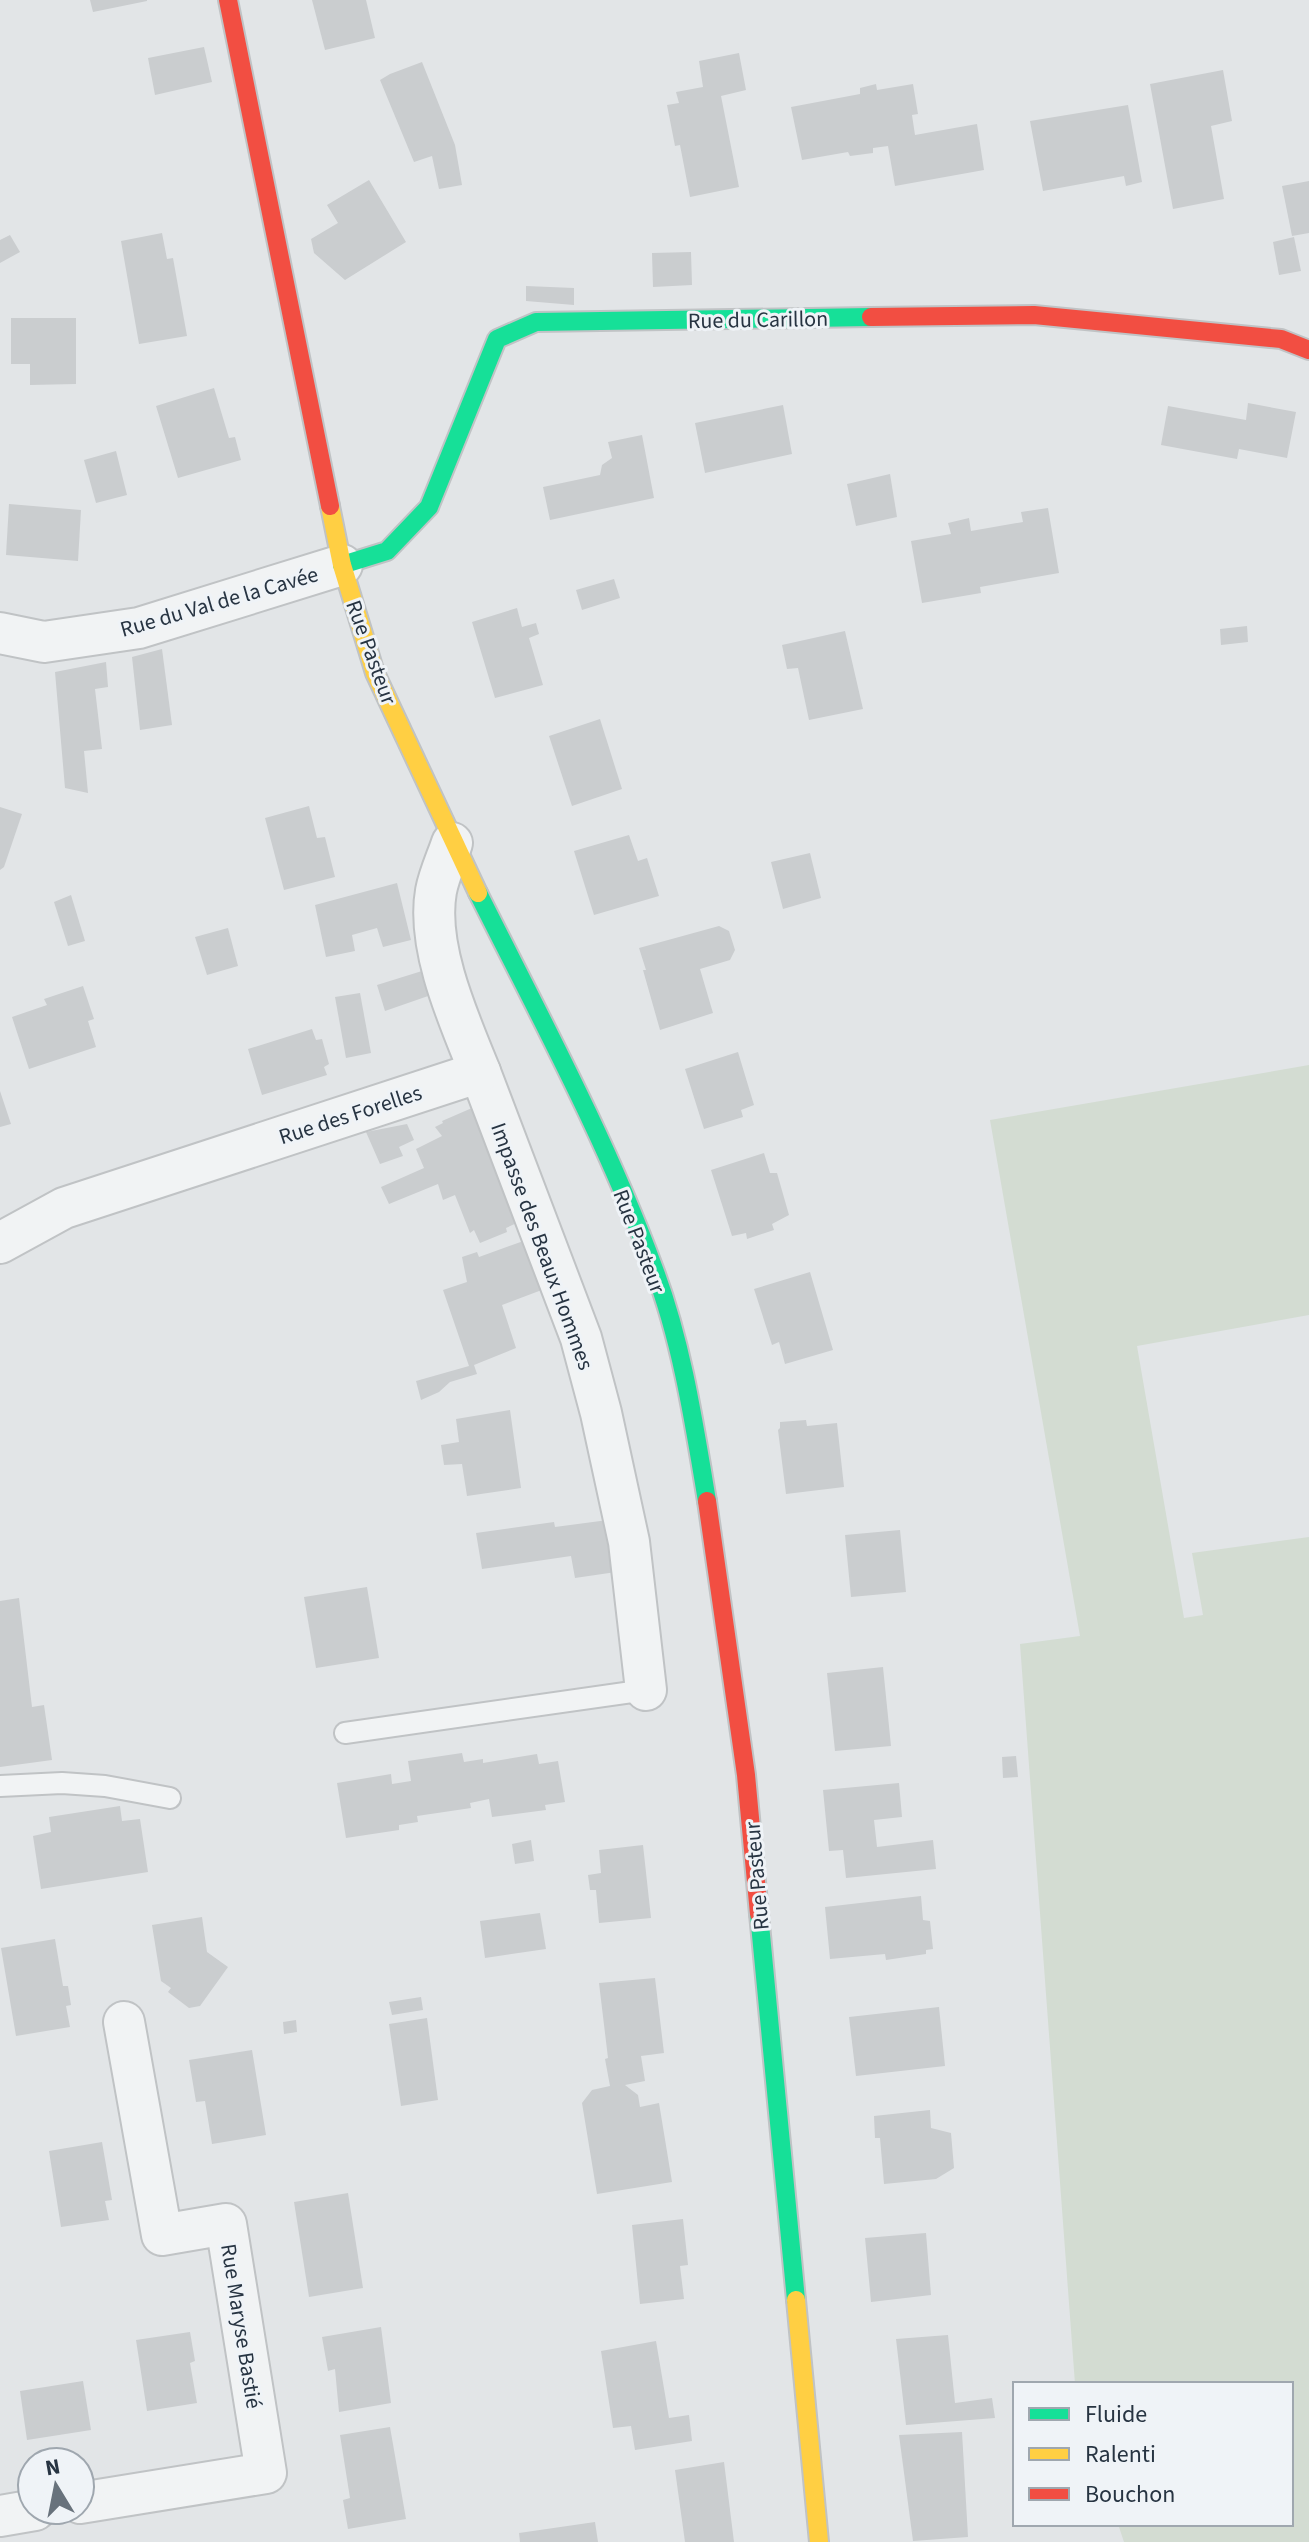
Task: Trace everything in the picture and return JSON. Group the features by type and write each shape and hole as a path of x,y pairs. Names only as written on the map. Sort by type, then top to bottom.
{"street":[{"name":"Rue Pasteur","path":"228,0 342,565 375,673 452,843 591,1118 655,1271 688,1389 708,1505 746,1775 819,2542"},
{"name":"Rue du Carillon","path":"342,565 387,551 429,507 497,339 536,322 1034,315 1281,339 1309,350"},
{"name":"Rue du Val de la Cavée","path":"0,633 44,642 139,628 342,565"},
{"path":"452,843 436,891 435,940 462,1028 480,1072"},
{"name":"Rue des Forelles","path":"0,1243 64,1208 480,1072"},
{"name":"Impasse des Beaux Hommes","path":"480,1072 581,1338 629,1542 646,1690"},
{"name":"Rue Maryse Bastié","path":"96,2500 266,2473 226,2224 162,2235 124,2022"}],"lane":[{"name":"Impasse des Beaux Hommes","path":"345,1733 646,1690"},
{"path":"0,1786 62,1783 105,1786 170,1798"}],"shaded area":[{"path":"1309,1065 1309,1315 1137,1346 1184,1618 1203,1615 1192,1553 1309,1537 1309,2542 1124,2542 1119,2526 1293,2526 1293,2382 1075,2382 1020,1644 1080,1636 990,1120"}],"building":[{"path":"90,0 147,0 147,1 93,12"},
{"path":"312,0 366,0 375,38 325,50"},
{"path":"204,47 212,82 155,95 148,58"},
{"path":"739,53 746,90 721,96 739,187 690,197 680,145 675,146 667,105 679,103 676,92 703,87 699,61"},
{"path":"422,62 455,145 462,185 439,189 432,156 414,162 380,80"},
{"path":"1223,70 1232,121 1211,126 1224,199 1173,209 1150,84"},
{"path":"876,84 877,90 913,84 918,114 912,115 915,135 977,124 984,170 895,186 888,146 873,148 873,153 850,156 848,152 802,160 791,107 860,94 860,88"},
{"path":"1128,105 1142,182 1126,186 1124,176 1043,191 1030,121"},
{"path":"369,180 406,242 345,280 314,253 311,239 338,223 327,205"},
{"path":"1309,181 1309,233 1292,236 1282,186"},
{"path":"162,233 167,259 173,258 187,336 139,344 121,241"},
{"path":"10,235 20,252 0,263 0,240"},
{"path":"1294,237 1301,271 1279,275 1273,242"},
{"path":"691,252 692,285 653,287 652,253"},
{"path":"526,286 574,288 574,305 526,301"},
{"path":"11,318 76,318 76,384 30,385 30,364 11,364"},
{"path":"214,388 229,438 235,437 241,460 178,478 156,406"},
{"path":"1248,403 1296,412 1287,458 1239,449 1237,459 1161,445 1168,406 1246,420"},
{"path":"783,405 792,454 705,473 695,423"},
{"path":"642,435 654,498 550,520 543,487 600,475 602,465 612,458 608,442"},
{"path":"116,451 127,495 96,503 84,460"},
{"path":"890,474 897,517 856,526 847,484"},
{"path":"9,504 81,510 78,561 6,555"},
{"path":"1048,508 1059,573 980,587 981,593 922,603 911,541 951,534 948,523 969,518 971,531 1023,522 1021,512"},
{"path":"614,579 620,598 582,610 576,590"},
{"path":"517,608 522,627 536,623 539,634 529,638 543,685 495,698 472,622"},
{"path":"1247,626 1248,642 1221,645 1220,629"},
{"path":"845,631 863,709 809,720 798,668 787,669 782,645"},
{"path":"162,649 172,725 140,730 132,657"},
{"path":"106,662 108,687 95,689 102,749 84,751 88,793 65,788 55,672"},
{"path":"600,719 622,789 572,806 549,736"},
{"path":"309,806 317,838 325,837 335,877 284,890 265,818"},
{"path":"0,807 22,814 4,867 0,870"},
{"path":"629,835 638,861 647,858 659,896 594,915 574,851"},
{"path":"810,853 821,898 783,909 771,862"},
{"path":"397,883 411,940 383,947 377,928 352,935 355,951 326,957 315,905"},
{"path":"71,895 85,941 68,946 54,902"},
{"path":"719,926 729,931 735,950 730,960 700,969 713,1013 660,1030 639,948"},
{"path":"228,928 238,966 207,975 195,937"},
{"path":"422,971 431,995 385,1011 377,985"},
{"path":"83,986 94,1019 88,1021 96,1047 29,1069 12,1017 47,1005 44,999"},
{"path":"360,993 371,1053 346,1058 335,997"},
{"path":"312,1029 316,1040 322,1039 329,1064 324,1067 327,1075 262,1095 248,1049"},
{"path":"738,1052 754,1105 741,1110 743,1117 704,1129 685,1069"},
{"path":"0,1091 11,1124 0,1127"},
{"path":"472,1108 521,1221 506,1228 507,1232 480,1243 474,1230 470,1233 455,1195 443,1200 438,1184 389,1204 381,1187 424,1168 416,1149 442,1136 435,1127 442,1121"},
{"path":"407,1124 414,1140 399,1147 403,1156 380,1164 366,1132"},
{"path":"764,1153 770,1173 777,1173 789,1215 772,1224 774,1230 747,1239 746,1233 732,1236 711,1170"},
{"path":"529,1239 547,1288 502,1305 516,1348 474,1365 477,1374 450,1382 439,1392 421,1400 416,1381 469,1366 443,1290 467,1282 462,1257 477,1252 479,1257"},
{"path":"810,1272 833,1350 785,1364 779,1342 772,1345 754,1289"},
{"path":"510,1410 521,1488 467,1496 462,1464 444,1465 441,1445 459,1442 456,1419"},
{"path":"806,1420 807,1426 837,1423 844,1487 786,1494 778,1430 780,1422"},
{"path":"608,1520 616,1572 575,1578 571,1556 482,1569 476,1533 554,1522 555,1527"},
{"path":"900,1530 906,1592 851,1597 845,1535"},
{"path":"367,1587 379,1658 316,1668 304,1597"},
{"path":"19,1598 32,1707 44,1705 52,1760 0,1767 0,1601"},
{"path":"883,1667 891,1746 835,1751 827,1673"},
{"path":"462,1753 464,1762 483,1759 483,1763 537,1754 539,1764 558,1761 565,1802 545,1805 546,1810 492,1817 489,1799 470,1803 471,1808 417,1816 418,1822 399,1825 399,1830 346,1838 337,1783 391,1774 392,1784 411,1781 408,1761"},
{"path":"1016,1756 1018,1777 1003,1778 1002,1757"},
{"path":"899,1783 902,1817 874,1820 877,1847 933,1840 936,1869 846,1878 843,1850 829,1851 823,1790"},
{"path":"120,1806 122,1821 140,1819 148,1872 41,1889 33,1836 51,1832 49,1817"},
{"path":"531,1840 534,1861 515,1864 512,1844"},
{"path":"643,1845 651,1918 599,1923 596,1890 590,1890 588,1875 601,1873 599,1850"},
{"path":"921,1896 923,1920 930,1921 933,1949 926,1950 926,1954 886,1960 885,1954 830,1959 825,1907"},
{"path":"540,1913 546,1949 485,1958 480,1921"},
{"path":"202,1917 207,1952 228,1967 200,2006 189,2008 168,1992 171,1988 161,1981 152,1925"},
{"path":"55,1939 63,1986 68,1986 71,2005 66,2006 70,2027 16,2036 1,1948"},
{"path":"655,1978 664,2053 641,2056 645,2081 625,2085 638,2095 640,2107 659,2103 672,2182 597,2194 582,2103 592,2090 610,2086 599,1983"},
{"path":"421,1997 423,2010 392,2015 389,2002"},
{"path":"939,2007 945,2066 856,2076 849,2017"},
{"path":"427,2018 438,2100 401,2106 389,2024"},
{"path":"296,2020 297,2032 284,2034 283,2022"},
{"path":"252,2050 266,2135 212,2144 205,2101 196,2102 189,2060"},
{"path":"930,2110 931,2128 951,2133 954,2168 936,2179 884,2184 880,2138 875,2138 874,2116"},
{"path":"102,2142 112,2200 105,2201 109,2220 61,2227 49,2151"},
{"path":"348,2193 363,2288 309,2297 294,2202"},
{"path":"683,2219 688,2265 680,2266 684,2299 640,2304 632,2225"},
{"path":"926,2233 931,2295 871,2302 865,2238"},
{"path":"381,2327 391,2403 339,2412 335,2369 328,2371 322,2337"},
{"path":"190,2332 195,2361 190,2363 197,2403 147,2411 136,2340"},
{"path":"948,2335 955,2403 992,2398 995,2418 906,2425 896,2339"},
{"path":"656,2341 669,2418 689,2415 692,2441 635,2450 631,2426 613,2428 601,2351"},
{"path":"83,2381 91,2430 27,2440 20,2391"},
{"path":"390,2427 406,2519 348,2529 343,2500 350,2498 340,2435"},
{"path":"962,2432 968,2537 913,2541 899,2435"},
{"path":"724,2462 734,2542 685,2542 675,2470"},
{"path":"595,2522 598,2542 520,2542 519,2533"}],"traffic: fast":[{"path":"342,565 387,551 429,507 497,339 536,322 871,317"},
{"path":"478,893 594,1126 654,1269 680,1354 707,1501"},
{"path":"759,1914 796,2300"}],"traffic: slow":[{"path":"330,506 342,565 375,673 478,893"},
{"path":"796,2300 819,2542"}],"traffic: jam":[{"path":"228,0 330,506"},
{"path":"871,317 1034,315 1281,339 1309,350"},
{"path":"707,1501 746,1775 759,1914"}]}
